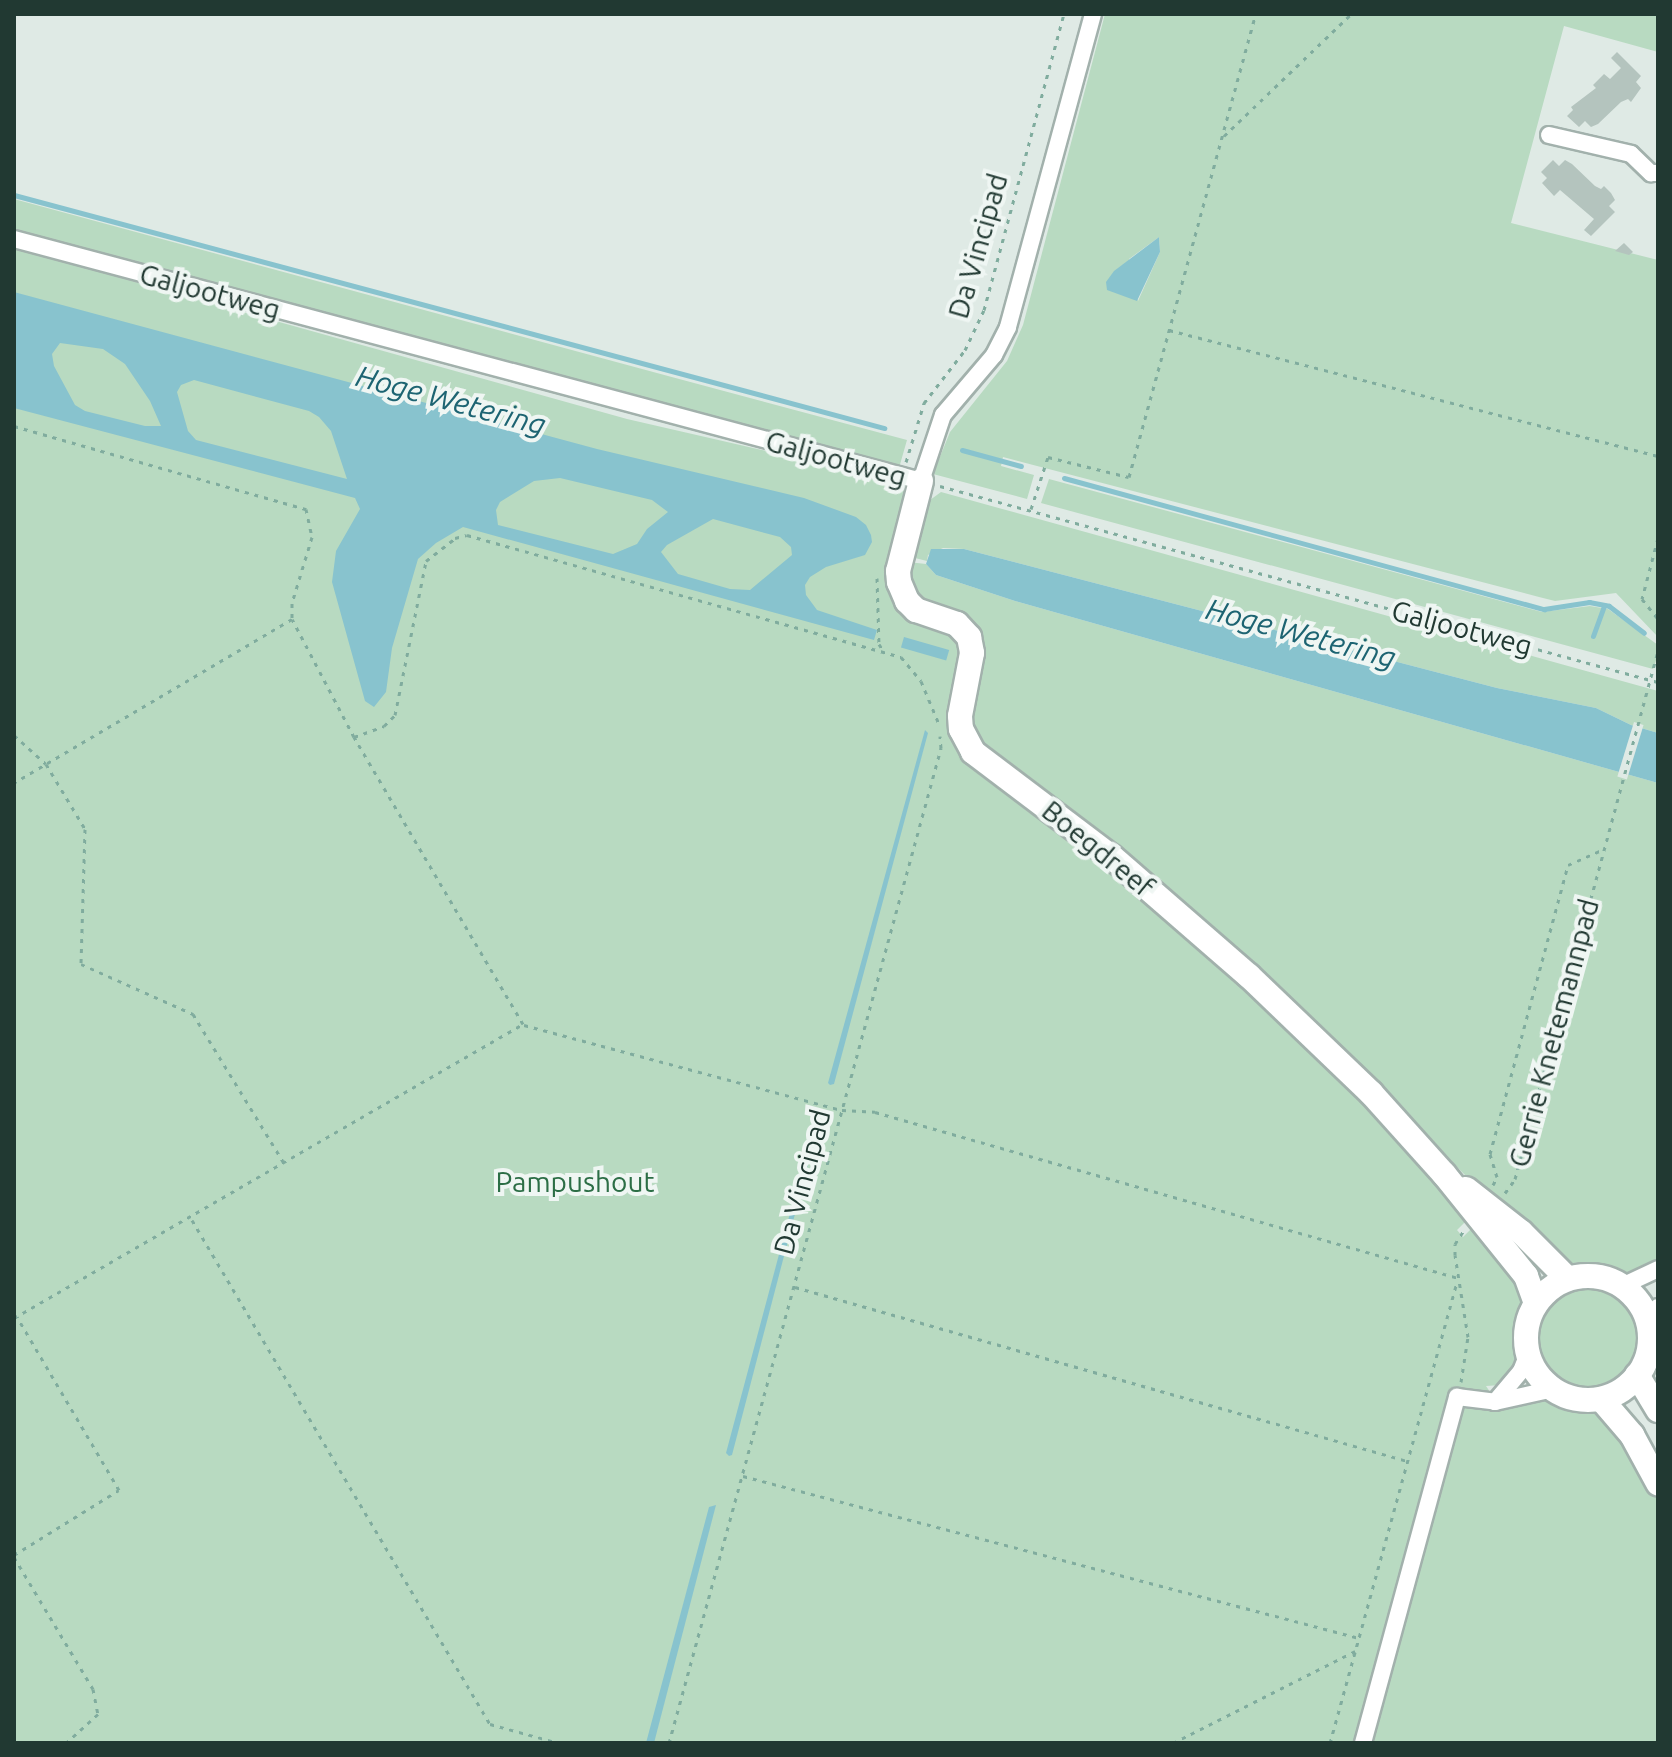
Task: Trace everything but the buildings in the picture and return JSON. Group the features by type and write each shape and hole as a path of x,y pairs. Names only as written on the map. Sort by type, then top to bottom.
{"street":[{"path":"912,479 943,415 994,355 1008,327 1093,14"},
{"path":"1549,135 1631,154 1651,173 1658,173"},
{"name":"Galjootweg","path":"14,239 912,479"},
{"name":"Boegdreef","path":"912,479 899,582 907,601 916,610 957,624 969,637 972,653 960,716 961,729 973,752 1112,857 1249,976 1371,1093 1444,1174 1484,1212 1568,1279"},
{"name":"Boegdreef","path":"1484,1212 1526,1276 1536,1303"},
{"path":"1622,1286 1658,1269"},
{"path":"1495,1402 1521,1371 1528,1354 1528,1322 1536,1303 1550,1288 1568,1279 1586,1276 1605,1278 1622,1286 1652,1313 1648,1349 1637,1375 1621,1390 1601,1399 1580,1400 1553,1389 1543,1381 1528,1354"},
{"path":"1637,1375 1658,1410"},
{"path":"1363,1743 1457,1397 1495,1402 1553,1389"},
{"path":"1601,1399 1632,1435 1658,1483"}],"path":[{"name":"Da Vincipad","path":"912,479 924,403 965,350 984,310 1064,14"},
{"path":"1031,509 1048,457 1129,477 1256,14"},
{"path":"1222,139 1351,14"},
{"path":"1169,330 1658,456"},
{"path":"14,426 306,509 312,537 292,603 292,619 354,737 523,1024 842,1110 890,1116 1458,1278 1330,1743"},
{"name":"Galjootweg","path":"912,479 1658,682"},
{"name":"Da Vincipad","path":"354,737 384,726 395,715 426,561 455,538 467,535 901,657 921,681 939,723 941,748 669,1743"},
{"path":"1658,538 1642,599 1658,619"},
{"path":"14,783 292,619"},
{"name":"Gerrie Knetemannpad","path":"1457,1397 1466,1363 1468,1337 1455,1244 1460,1234 1515,1179 1658,651"},
{"path":"14,735 46,764 85,829 81,964 193,1014 284,1163"},
{"path":"1484,1212 1497,1177 1490,1154 1568,865 1603,849"},
{"path":"66,1743 98,1714 93,1689 14,1556 119,1490 15,1317 192,1219 523,1024"},
{"path":"192,1219 490,1724 559,1743"},
{"path":"794,1287 1407,1461"},
{"path":"742,1476 1359,1638"},
{"path":"1173,1743 1355,1651"}],"green space":[{"path":"1105,14 1658,14 1658,52 1564,26 1511,223 1658,260 1658,637 1616,593 1555,601 1003,457 1001,466 1034,475 1027,499 933,474 950,432 1007,361 1023,325","holes":["1159,237 1160,252 1138,301 1129,259"]},
{"path":"14,199 907,440 899,468 643,402 14,230"},
{"name":"Pampushout","path":"14,248 627,419 884,478 900,485 907,496 889,570 962,647 954,732 1134,884 1354,1086 1470,1217 1457,1230 1463,1237 1476,1224 1509,1263 1525,1302 1516,1338 1515,1369 1501,1385 1486,1386 1502,1410 1543,1397 1568,1408 1602,1411 1634,1450 1658,1497 1658,1743 14,1743"},
{"path":"1049,479 1542,612 1590,606 1608,609 1658,645 1658,655 1653,669 1041,503"},
{"path":"941,492 1658,691 1658,733 1631,725 1596,708 1497,688 964,549 943,548 928,555 927,561 915,558 913,553 926,503"},
{"path":"908,562 926,564 936,575 1015,601 1658,783 1658,1258 1639,1272 1622,1273 1580,1262 1564,1265 1464,1174 1311,1020 990,757 970,727 981,658 912,592"},
{"path":"1588,1285 1608,1289 1625,1301 1637,1318 1641,1338 1637,1358 1625,1375 1608,1387 1588,1391 1568,1387 1551,1375 1539,1358 1535,1338 1539,1318 1551,1301 1568,1289"}],"water":[{"path":"1159,237 1160,252 1137,301 1107,290 1106,282 1114,271"},
{"path":"14,292 597,449 804,498 856,517 866,525 871,535 872,542 865,555 826,567 810,577 805,585 806,595 817,610 877,630 874,640 463,527 436,543 418,559 392,648 386,692 374,707 365,701 332,582 336,551 360,509 355,498 14,408","holes":["60,343 103,349 125,364 150,401 161,426 145,426 85,411 75,405 54,366 52,354","194,380 309,411 331,431 347,479 196,440 188,431 177,392 181,385","560,478 652,500 668,512 647,529 637,544 613,554 498,525 496,510 500,502 534,481","713,519 780,537 791,547 792,555 750,590 730,589 678,574 661,552 667,545"]},
{"path":"931,549 964,549 1497,688 1596,708 1631,725 1658,733 1658,783 1015,601 936,575 926,564"},
{"path":"904,637 949,650 946,661 901,648"},
{"path":"925,730 928,733 834,1084 830,1085 828,1083"},
{"path":"818,1126 732,1455 729,1456 726,1453 813,1127"},
{"path":"716,1505 654,1743 646,1743 709,1507"}],"pier":[{"path":"1634,722 1644,725 1627,779 1617,777"}],"waterway":[{"path":"14,195 884,428"},
{"path":"962,450 1021,466"},
{"path":"1064,478 1544,609 1589,602 1609,606 1644,633"},
{"path":"1593,636 1604,605"}],"water label":[{"name":"Hoge Wetering","path":"451,400"},
{"name":"Hoge Wetering","path":"1301,633"}]}
